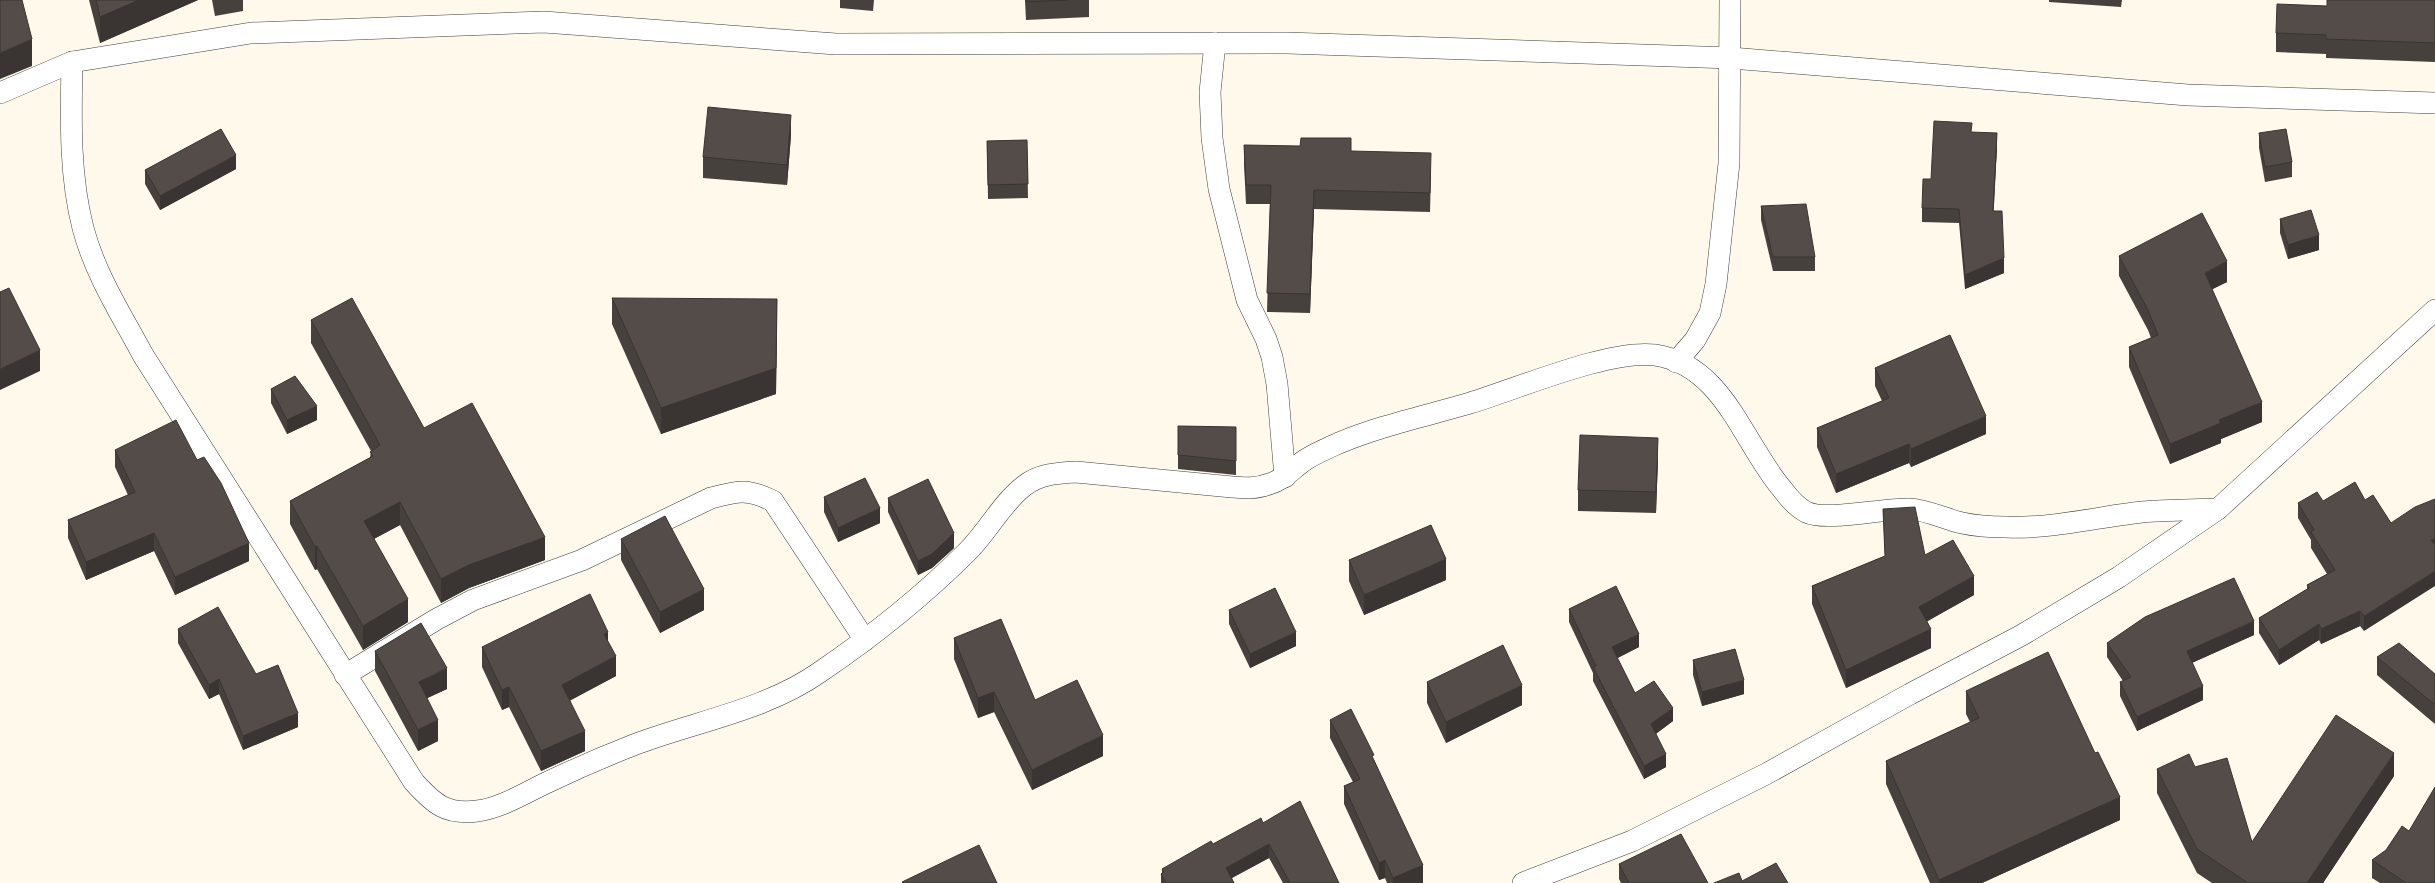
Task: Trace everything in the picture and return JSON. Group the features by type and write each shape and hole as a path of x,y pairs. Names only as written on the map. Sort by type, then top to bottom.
{"street":[{"path":"1676,362 1695,340 1710,313 1716,284 1730,164 1730,0"},
{"path":"0,93 72,62 251,33 544,22 836,44 1287,43 1731,58 2188,95 2435,103"},
{"path":"1215,43 1210,92 1212,138 1219,189 1247,300 1266,339 1272,357 1277,384 1285,477"},
{"path":"72,62 71,119 74,175 83,228 103,283 143,355 414,782 434,804 454,811 478,811 509,801 635,744 794,690 865,640 934,584 970,549 1023,486 1036,478 1055,473 1076,472 1250,488 1269,485 1285,477 1305,460 1343,441 1398,422 1470,403 1596,362 1633,355 1656,355 1676,362 1694,372 1717,391 1770,476 1793,502 1807,513 1828,516 1880,510 1913,509 1966,524 2008,528 2144,512 2218,509"},
{"path":"1523,883 1632,841 1766,774 1910,694 2022,635 2119,577 2218,509 2435,310"},
{"path":"345,675 436,619 473,600 555,572 711,498 736,492 756,492 773,502 865,640"}],"building":[{"path":"0,0 22,0 32,39 0,53"},
{"path":"96,0 139,0 100,17"},
{"path":"1026,0 1068,0 1026,2"},
{"path":"2327,0 2435,0 2435,43 2326,39 2326,35 2276,33 2277,4 2327,6"},
{"path":"708,107 791,115 787,165 703,157"},
{"path":"1934,121 1972,123 1971,132 1997,133 1993,211 2002,211 2004,258 1965,275 1959,209 1922,208 1923,179 1931,179"},
{"path":"221,129 236,155 160,196 145,170"},
{"path":"2286,129 2292,162 2265,167 2259,133"},
{"path":"1301,138 1351,138 1351,151 1431,153 1430,193 1314,190 1310,294 1267,293 1271,185 1246,185 1244,145 1300,146"},
{"path":"1027,140 1028,184 988,185 987,141"},
{"path":"1806,204 1815,257 1773,257 1761,206"},
{"path":"2311,210 2319,235 2288,245 2280,219"},
{"path":"2202,213 2227,261 2205,273 2262,402 2219,420 2221,423 2170,444 2129,347 2158,335 2148,310 2119,256"},
{"path":"9,288 40,350 0,369 0,292"},
{"path":"352,298 424,428 472,403 545,537 469,565 441,579 400,502 364,521 408,599 363,626 317,546 315,547 290,501 373,456 370,452 380,445 311,320"},
{"path":"612,298 777,299 776,368 661,408"},
{"path":"1950,335 1986,416 1911,449 1909,444 1836,474 1817,428 1889,398 1875,368"},
{"path":"295,376 317,406 287,420 271,389"},
{"path":"176,420 197,460 204,457 221,483 249,543 175,577 154,533 86,562 68,520 135,492 115,450"},
{"path":"1178,426 1236,427 1236,461 1178,455"},
{"path":"1580,435 1658,438 1656,492 1578,490"},
{"path":"865,478 880,508 838,528 824,497"},
{"path":"928,479 954,533 932,554 918,561 888,498"},
{"path":"2355,482 2365,500 2373,495 2391,523 2415,507 2435,499 2435,539 2431,540 2435,545 2435,571 2364,616 2360,611 2321,629 2319,624 2279,650 2259,618 2309,588 2307,585 2335,570 2311,532 2314,530 2298,503 2317,492 2323,501"},
{"path":"1915,507 1925,555 1953,540 1974,576 1919,607 1931,629 1846,670 1812,586 1885,556 1883,509"},
{"path":"665,516 704,589 660,612 621,539"},
{"path":"1431,525 1446,559 1364,595 1349,560"},
{"path":"2234,578 2254,621 2187,651 2203,686 2137,717 2120,682 2131,677 2107,643 2145,617"},
{"path":"1616,586 1639,634 1612,647 1635,693 1654,681 1673,708 1651,724 1666,754 1644,766 1593,667 1596,666 1569,609"},
{"path":"1275,588 1296,632 1250,654 1229,610"},
{"path":"590,594 608,632 604,634 616,656 562,685 585,731 541,751 509,687 502,690 482,647"},
{"path":"218,607 256,674 278,665 298,713 243,736 219,679 209,685 178,629"},
{"path":"1001,619 1035,700 1077,680 1103,735 1032,770 994,692 978,698 954,638"},
{"path":"421,623 447,668 419,682 438,720 418,730 375,651"},
{"path":"2399,643 2435,674 2435,705 2377,657"},
{"path":"1503,645 1522,685 1446,722 1427,682"},
{"path":"1735,649 1744,680 1702,692 1693,660"},
{"path":"2048,652 2095,753 2098,752 2120,797 1939,880 1886,761 1979,718 1966,691"},
{"path":"1351,709 1374,755 1372,756 1423,865 1393,878 1385,860 1379,863 1344,786 1360,779 1330,720"},
{"path":"2336,715 2394,753 2307,883 2248,883 2197,849 2157,769 2189,754 2195,767 2227,758 2252,842"},
{"path":"2435,787 2435,883 2406,883 2372,860 2386,850 2402,826 2409,831"},
{"path":"1300,801 1339,883 1290,883 1269,844 1226,868 1234,883 1166,883 1161,874 1164,872 1162,869 1211,841 1213,844 1261,818 1263,823"},
{"path":"1681,834 1708,883 1629,883 1619,864"},
{"path":"979,845 997,883 902,882"},
{"path":"1776,863 1788,883 1714,883 1739,873 1742,881"}]}
